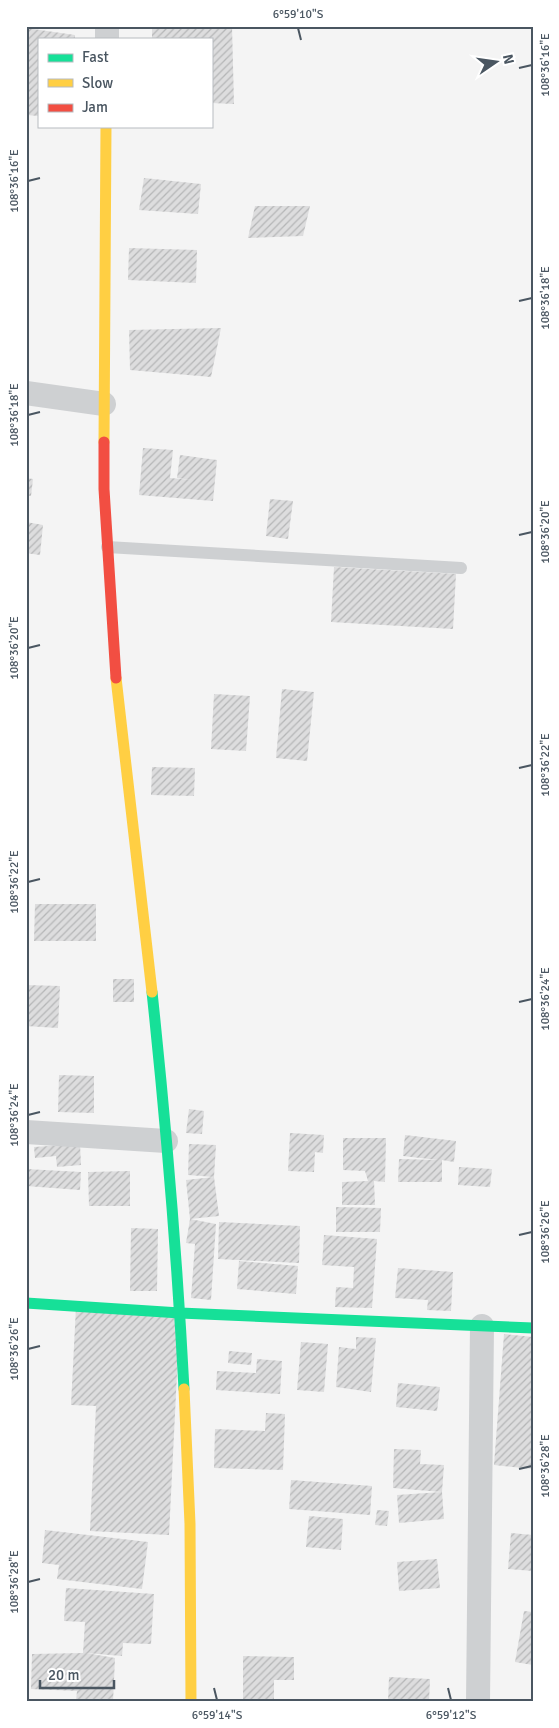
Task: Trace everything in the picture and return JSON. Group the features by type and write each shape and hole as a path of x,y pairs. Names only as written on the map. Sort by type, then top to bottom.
{"street":[{"path":"106,128 104,489 107,547 113,647 160,1066 180,1313 190,1524 191,1702"},
{"path":"26,393 104,404"},
{"path":"26,1132 166,1140"},
{"path":"26,1302 180,1313 533,1328"},
{"path":"478,1702 482,1326"}],"lane":[{"path":"107,547 461,568"}],"building":[{"path":"152,26 232,26 234,104 212,103 212,38 152,38"},
{"path":"26,28 75,35 75,38 38,38 38,116 26,115"},
{"path":"144,178 201,184 198,214 139,210"},
{"path":"255,206 310,206 303,236 248,238"},
{"path":"129,248 197,250 196,283 128,280"},
{"path":"221,328 211,377 130,370 129,330"},
{"path":"143,448 173,450 170,478 192,480 177,478 180,455 217,460 213,501 139,495"},
{"path":"26,478 33,479 31,496 26,495"},
{"path":"270,499 293,501 288,539 266,536"},
{"path":"26,522 43,525 40,555 26,553"},
{"path":"334,567 456,574 453,629 331,622"},
{"path":"282,689 314,692 307,761 276,758"},
{"path":"214,694 250,696 246,751 211,749"},
{"path":"152,767 195,768 194,796 151,795"},
{"path":"35,904 96,904 96,941 34,941"},
{"path":"113,979 134,979 134,1002 113,1002"},
{"path":"26,985 60,986 58,1028 26,1026"},
{"path":"59,1075 94,1076 94,1113 58,1112"},
{"path":"189,1109 204,1111 202,1134 186,1133"},
{"path":"290,1133 324,1135 323,1153 315,1152 314,1172 288,1171"},
{"path":"405,1135 456,1141 454,1162 442,1160 442,1182 398,1182 399,1159 438,1160 403,1156"},
{"path":"343,1138 386,1138 385,1182 374,1181 375,1205 342,1205 342,1182 368,1181 365,1171 343,1170"},
{"path":"80,1144 81,1165 57,1167 56,1156 35,1158 34,1147"},
{"path":"189,1144 216,1145 214,1177 188,1175"},
{"path":"459,1167 492,1169 490,1187 458,1185"},
{"path":"26,1169 81,1172 80,1190 26,1186"},
{"path":"130,1171 130,1206 89,1206 88,1172"},
{"path":"214,1177 219,1216 190,1219 186,1180"},
{"path":"336,1207 381,1208 380,1232 336,1232"},
{"path":"190,1219 216,1224 211,1300 191,1298 195,1244 186,1243"},
{"path":"219,1222 300,1226 299,1263 218,1259"},
{"path":"131,1228 158,1229 157,1291 130,1291"},
{"path":"324,1235 377,1239 372,1308 335,1307 336,1287 353,1288 354,1267 322,1265"},
{"path":"239,1261 298,1266 296,1294 237,1289"},
{"path":"398,1268 453,1272 451,1311 427,1310 428,1300 395,1298"},
{"path":"76,1307 180,1313 169,1535 90,1531 96,1406 71,1405"},
{"path":"504,1334 533,1337 533,1469 494,1465"},
{"path":"356,1337 376,1338 371,1392 336,1387 339,1347 356,1349"},
{"path":"301,1342 328,1344 324,1392 297,1390"},
{"path":"229,1351 252,1353 251,1365 228,1363"},
{"path":"257,1359 282,1361 280,1394 216,1390 217,1371 256,1373"},
{"path":"398,1383 440,1387 437,1411 396,1407"},
{"path":"266,1413 285,1414 283,1470 214,1468 215,1429 265,1431"},
{"path":"394,1449 421,1450 420,1464 444,1465 442,1492 393,1488"},
{"path":"291,1480 372,1486 370,1515 289,1509"},
{"path":"442,1492 444,1519 399,1523 397,1495"},
{"path":"377,1510 389,1511 387,1526 375,1525"},
{"path":"309,1516 343,1519 341,1550 306,1547"},
{"path":"45,1530 148,1542 142,1589 57,1579 59,1565 42,1563"},
{"path":"511,1533 533,1535 533,1571 508,1569"},
{"path":"437,1559 440,1588 399,1591 397,1562"},
{"path":"66,1588 154,1594 151,1644 123,1643 122,1656 86,1653 115,1658 113,1702 76,1701 77,1691 31,1689 32,1654 83,1653 85,1622 64,1621"},
{"path":"524,1611 533,1612 533,1665 515,1662"},
{"path":"243,1656 294,1657 294,1680 274,1680 274,1702 243,1702"},
{"path":"389,1677 430,1679 429,1702 388,1702"}],"traffic: fast":[{"path":"152,992 171,1190 184,1389"},
{"path":"26,1303 180,1313 533,1328"}],"traffic: slow":[{"path":"104,442 106,128"},
{"path":"116,678 152,992"},
{"path":"184,1389 190,1524 191,1702"}],"traffic: jam":[{"path":"104,442 104,489 116,678"}]}
